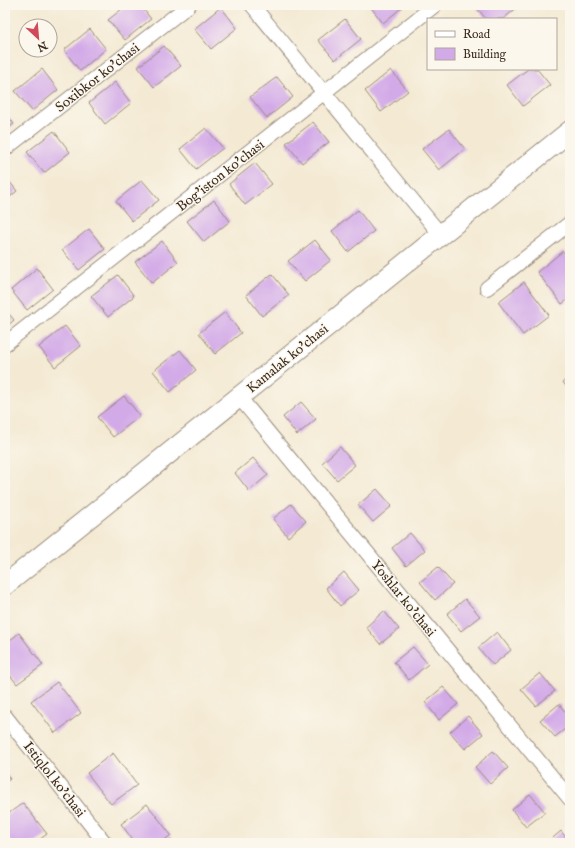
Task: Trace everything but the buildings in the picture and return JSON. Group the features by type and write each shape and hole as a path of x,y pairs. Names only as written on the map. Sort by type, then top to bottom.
{"main road":[{"name":"Kamalak ko'chasi","path":"5,585 570,131"}],"street":[{"name":"Soxibkor ko'chasi","path":"5,148 189,5"},
{"path":"252,5 441,235"},
{"name":"Bog'iston ko'chasi","path":"5,344 435,5"},
{"path":"487,288 570,223"},
{"name":"Yoshlar ko'chasi","path":"239,397 570,799"},
{"name":"Istiqlol ko'chasi","path":"5,716 105,843"}]}
